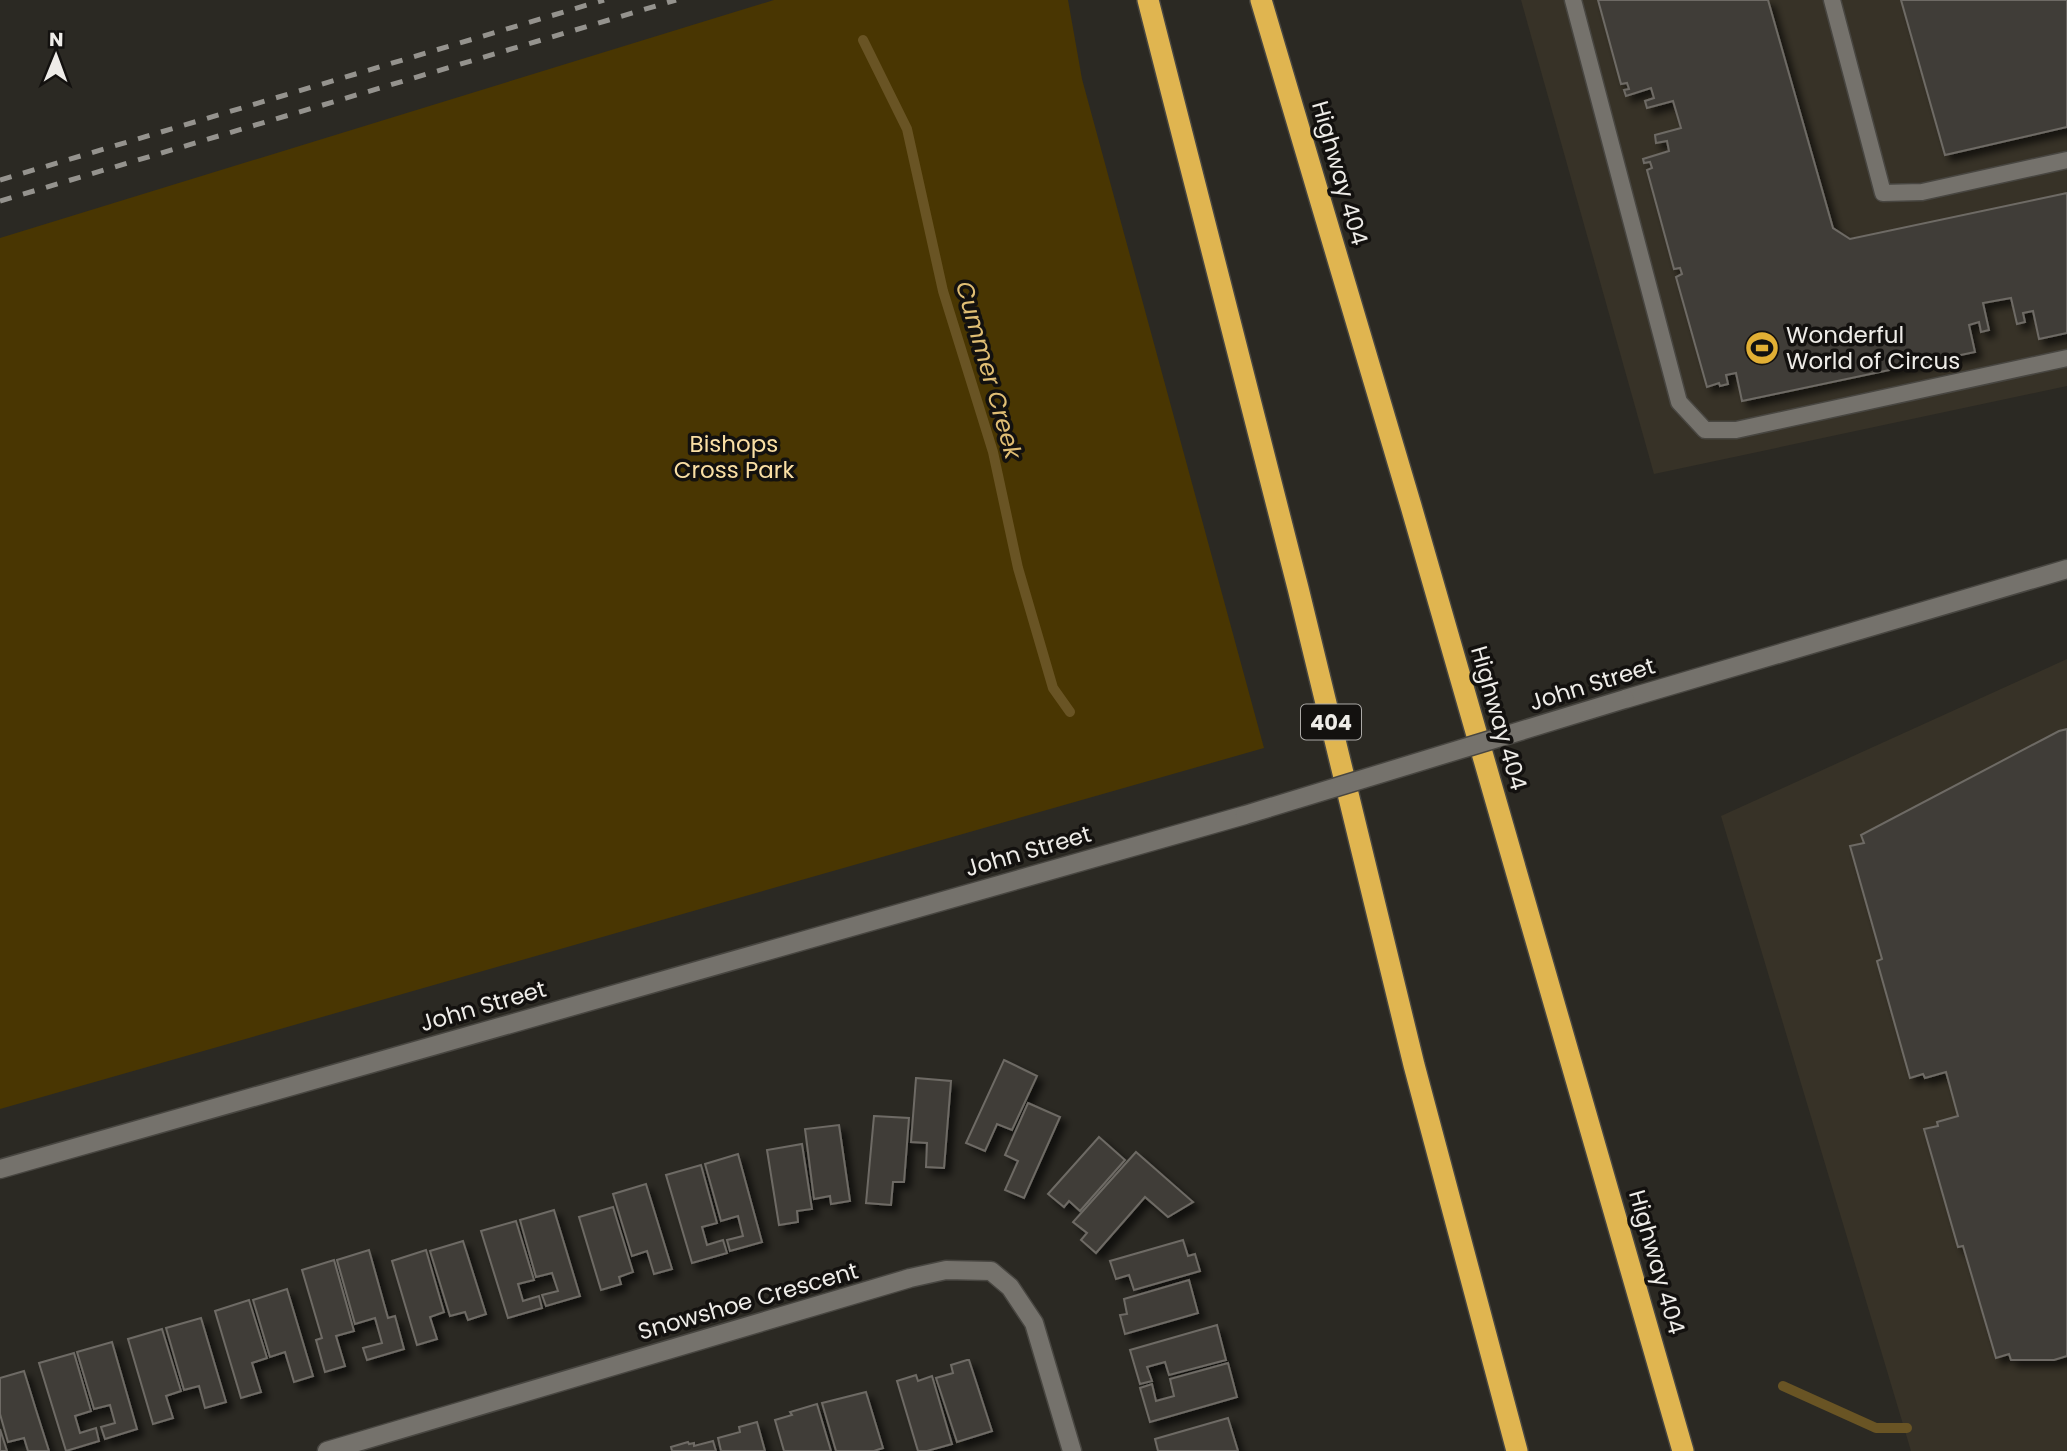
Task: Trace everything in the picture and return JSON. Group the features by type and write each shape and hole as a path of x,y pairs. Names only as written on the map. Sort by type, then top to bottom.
{"highway":[{"name":"404","path":"1148,0 1301,601 1414,1065 1517,1451"},
{"name":"Highway 404","path":"1261,0 1407,493 1684,1451"}],"main road":[{"name":"John Street","path":"0,1170 1245,815 1625,699 2067,569"},
{"name":"Snowshoe Crescent","path":"327,1451 910,1278 946,1270 991,1271 1010,1287 1034,1323 1072,1451"}],"lane":[{"path":"1573,0 1679,402 1705,430 1736,430 2067,358"},
{"path":"1832,0 1883,194 1922,192 2067,160"}],"shaded area":[{"path":"1521,0 2067,0 2067,386 1654,474"},
{"path":"2067,659 2067,1451 1911,1451 1721,816"}],"green space":[{"name":"Bishops Cross Park","path":"774,0 1068,0 1082,79 1264,748 0,1109 0,238"}],"building":[{"path":"1598,0 1768,0 1833,228 1850,239 2067,193 2067,333 2039,339 2033,311 2023,313 2025,322 2017,324 2011,298 1983,303 1989,330 1981,332 1979,322 1969,325 1975,352 1742,401 1736,373 1726,375 1728,384 1720,386 1719,383 1707,387 1676,277 1682,274 1680,268 1674,269 1647,170 1652,168 1650,162 1644,163 1643,159 1669,151 1667,141 1656,143 1655,135 1681,128 1673,101 1647,108 1645,101 1654,98 1651,88 1626,96 1624,90 1629,89 1627,83 1621,84"},
{"path":"1901,0 2067,0 2067,127 1945,155"},
{"path":"2067,729 2067,1356 2054,1360 2011,1360 2009,1354 1996,1358 1963,1246 1958,1247 1924,1129 1938,1126 1937,1122 1958,1116 1946,1072 1925,1078 1923,1074 1910,1078 1877,961 1882,959 1850,846 1864,843 1861,835"},
{"path":"1004,1060 1037,1076 1012,1130 997,1124 985,1151 966,1143"},
{"path":"916,1078 951,1081 944,1168 926,1167 927,1143 911,1142"},
{"path":"1028,1103 1060,1117 1024,1198 1005,1190 1018,1161 1005,1155"},
{"path":"874,1116 909,1118 904,1182 893,1182 891,1205 866,1203"},
{"path":"839,1125 850,1201 831,1204 830,1196 814,1199 805,1129"},
{"path":"1099,1137 1125,1160 1080,1211 1069,1201 1064,1207 1048,1194"},
{"path":"802,1144 812,1209 797,1211 798,1222 779,1225 767,1150"},
{"path":"1136,1152 1193,1202 1168,1217 1145,1197 1096,1253 1081,1240 1087,1233 1073,1222"},
{"path":"738,1154 762,1242 730,1251 727,1240 743,1236 738,1216 721,1221 705,1164"},
{"path":"701,1165 717,1223 702,1227 707,1245 723,1240 727,1253 692,1263 666,1175"},
{"path":"646,1184 672,1269 654,1274 647,1251 632,1256 613,1194"},
{"path":"613,1207 633,1272 619,1277 621,1284 601,1290 579,1217"},
{"path":"554,1210 580,1296 546,1306 542,1295 558,1291 552,1273 536,1277 520,1220"},
{"path":"516,1221 534,1280 518,1284 523,1301 539,1296 542,1308 508,1318 481,1231"},
{"path":"1183,1240 1188,1256 1195,1254 1200,1271 1134,1290 1129,1275 1116,1279 1110,1261"},
{"path":"463,1241 486,1314 468,1320 465,1312 450,1316 430,1251"},
{"path":"369,1250 388,1318 395,1316 404,1349 367,1360 363,1348 382,1343 375,1318 355,1324 337,1260"},
{"path":"426,1250 444,1312 430,1317 437,1339 417,1345 392,1261"},
{"path":"334,1260 354,1331 336,1336 345,1366 325,1372 316,1340 322,1338 302,1270"},
{"path":"1189,1280 1198,1313 1125,1334 1120,1315 1127,1314 1124,1299"},
{"path":"287,1289 313,1376 294,1382 285,1352 270,1357 253,1300"},
{"path":"249,1300 267,1358 252,1363 261,1392 241,1398 215,1311"},
{"path":"201,1318 226,1402 205,1408 199,1386 184,1390 166,1328"},
{"path":"1217,1325 1226,1360 1169,1375 1165,1362 1147,1367 1152,1381 1140,1384 1130,1350"},
{"path":"162,1329 181,1391 166,1396 173,1418 153,1424 128,1339"},
{"path":"112,1342 137,1429 105,1439 101,1427 115,1423 110,1405 94,1409 77,1352"},
{"path":"74,1353 91,1411 75,1416 80,1433 96,1428 99,1441 66,1451 39,1363"},
{"path":"967,1360 992,1431 957,1442 936,1378 953,1373 951,1365"},
{"path":"1228,1363 1237,1397 1150,1422 1140,1388 1152,1384 1156,1401 1174,1396 1170,1379"},
{"path":"24,1371 49,1451 28,1451 24,1438 8,1442 0,1414 0,1378"},
{"path":"916,1375 918,1381 932,1376 952,1444 918,1451 897,1381"},
{"path":"866,1392 883,1448 874,1451 836,1451 822,1403"},
{"path":"817,1404 831,1451 784,1451 775,1420 792,1415 790,1412"},
{"path":"1228,1418 1238,1451 1158,1451 1155,1439"},
{"path":"757,1422 765,1451 721,1451 718,1438 740,1432 739,1427"},
{"path":"0,1429 7,1451 0,1451"},
{"path":"713,1441 716,1451 672,1451 671,1447 688,1442 694,1443 694,1446"}],"waterway":[{"name":"Cummer Creek","path":"863,40 907,129 943,291 993,452 1018,568 1053,688 1070,712"},
{"name":"Cummer Creek","path":"1783,1386 1876,1428 1907,1428"}],"railway":[{"path":"0,180 604,0"},
{"path":"0,201 676,0"}],"place":[{"name":"Wonderful World of Circus","path":"1762,348"}]}
